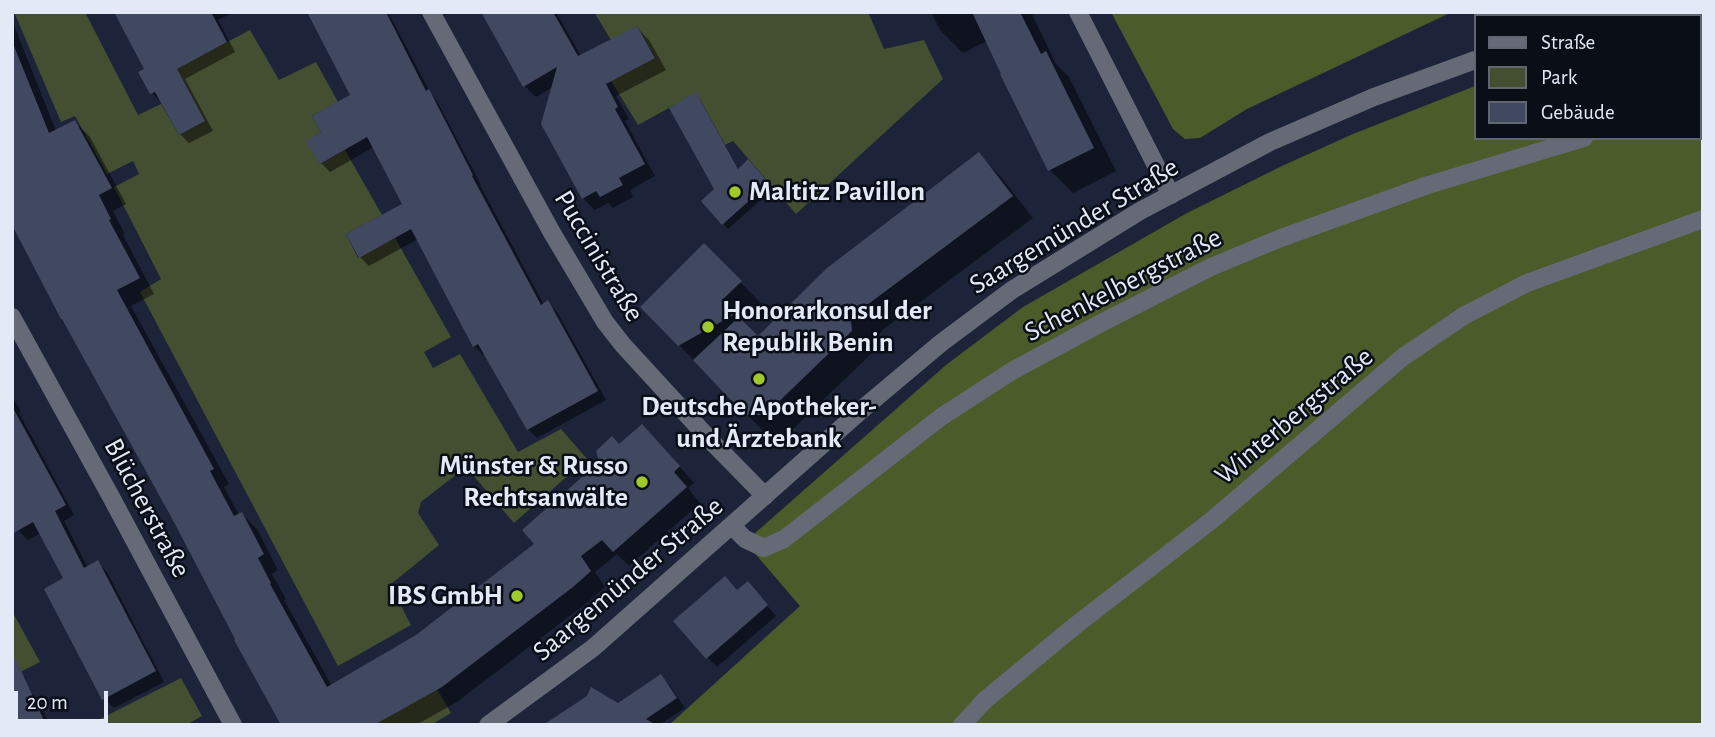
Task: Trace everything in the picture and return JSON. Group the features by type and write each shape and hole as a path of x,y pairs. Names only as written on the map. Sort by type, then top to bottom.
{"street":[{"name":"Puccinistraße","path":"431,12 605,322 712,442 765,496"},
{"path":"1078,12 1171,195"},
{"name":"Saargemünder Straße","path":"488,725 593,648 814,450 941,342 1012,290 1140,211 1270,142 1374,97 1474,60"},
{"name":"Schenkelbergstraße","path":"732,526 745,539 764,548 784,540 942,418 1012,371 1211,267 1281,238 1428,185 1577,140"},
{"name":"Winterbergstraße","path":"962,725 985,700 1076,625 1212,520 1403,357 1465,315 1527,283 1703,219"},
{"name":"Blücherstraße","path":"12,317 233,725"}],"green space":[{"path":"14,12 85,12 138,115 161,104 179,135 205,121 176,69 250,30 279,80 316,62 338,102 312,116 321,132 307,141 320,164 345,150 382,215 346,234 358,258 395,238 451,337 424,352 433,368 460,354 518,452 561,429 587,459 514,523 466,467 421,502 418,513 439,545 390,585 411,625 338,666 140,292 161,279 114,187 139,174 133,161 107,174 75,116 61,122"},
{"path":"594,12 868,12 884,49 924,40 943,79 796,214 733,141 725,145 696,93 638,125 611,81 655,57 637,26 611,40"},
{"path":"1111,12 1452,12 1247,109 1200,138 1185,139 1173,129"},
{"path":"1703,12 1703,725 669,725 800,606 745,542 946,365 1023,307 1187,213 1282,166 1353,134 1474,86 1474,140 1701,140 1701,14 1697,14"},
{"path":"12,611 40,662 12,676"},
{"path":"181,678 202,716 186,725 88,725"},
{"path":"437,689 451,713 431,725 374,725"}],"building":[{"path":"114,12 211,12 227,42 177,69 205,121 179,135 155,92 150,94 138,72 144,69"},
{"path":"307,12 386,12 541,305 548,300 598,391 527,430 478,344 473,347 411,229 359,258 346,234 402,204 367,137 320,164 306,141 321,132 312,116 350,95"},
{"path":"481,12 553,12 578,56 637,26 655,58 606,84 618,107 615,109 645,164 619,178 623,185 600,197 596,191 582,199 541,124 557,67 523,87"},
{"path":"972,12 1020,12 1041,54 1046,51 1094,148 1048,171"},
{"path":"12,46 49,133 75,120 112,188 99,195 111,219 109,220 140,278 117,290 214,469 210,471 234,516 242,512 264,554 258,558 270,584 327,687 416,635 534,544 522,530 599,462 596,451 612,436 619,444 642,424 680,466 674,472 687,487 613,552 602,540 581,556 591,571 442,687 374,725 281,725 12,225"},
{"path":"696,92 738,169 748,159 769,183 722,225 701,201 714,189 669,108"},
{"path":"979,152 1013,196 863,308 851,320 852,331 765,415 745,415 693,360 739,317 758,336 827,268"},
{"path":"704,243 742,281 722,300 735,314 678,346 640,307"},
{"path":"12,406 66,505 55,511 84,568 98,560 156,671 102,700 44,589 63,578 33,522 12,534"},
{"path":"725,576 737,590 748,581 768,605 706,659 673,621"},
{"path":"12,651 46,725 12,725"},
{"path":"661,674 677,698 646,719 656,725 543,725 587,696 591,687 618,703"}],"place":[{"name":"Maltitz Pavillon","path":"735,192"},
{"name":"Honorarkonsul der Republik Benin","path":"708,327"},
{"name":"Deutsche Apotheker- und Ärztebank","path":"759,379"},
{"name":"Münster & Russo Rechtsanwälte","path":"642,482"},
{"name":"IBS GmbH","path":"517,596"}]}
